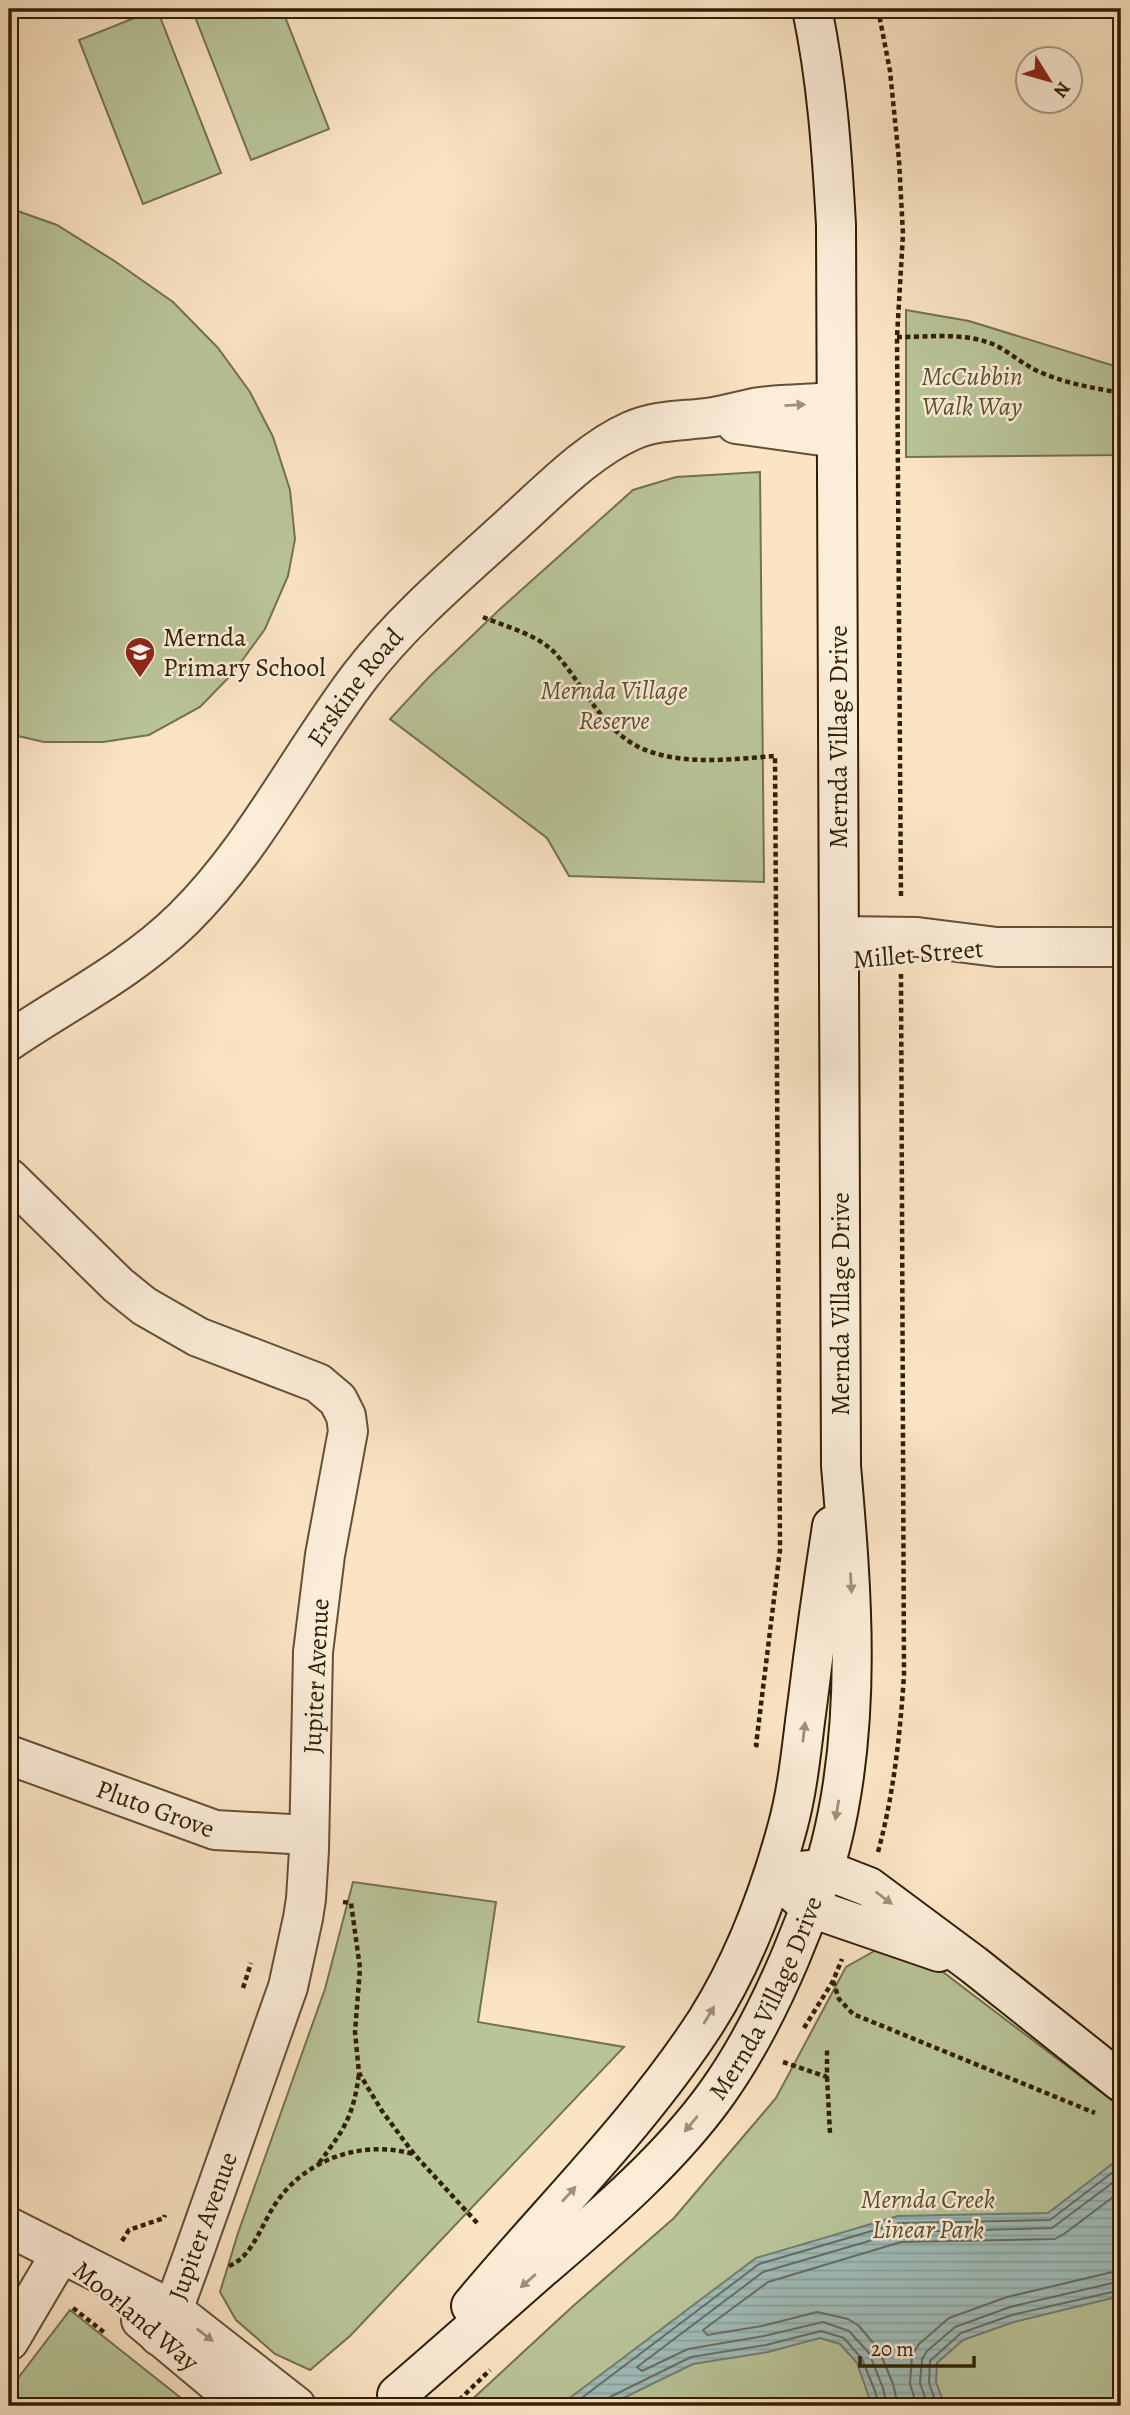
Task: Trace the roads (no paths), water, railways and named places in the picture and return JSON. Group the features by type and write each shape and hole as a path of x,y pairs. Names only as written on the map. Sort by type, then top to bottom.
{"street":[{"name":"Mernda Village Drive","path":"392,2400 606,2213 685,2131 716,2093 755,2032 779,1983 811,1908 831,1844 846,1756 853,1662 852,1583 841,1466 836,225 831,140 818,10"},
{"name":"Erskine Road","path":"9,1041 132,964 183,919 232,865 276,804 361,675 400,630 446,584 553,487 600,450 630,432 665,420 707,418 774,430 836,420"},
{"name":"Millet Street","path":"839,948 901,960 997,947 1121,947"},
{"name":"Erskine Road","path":"9,1028 47,1015"},
{"name":"Jupiter Avenue","path":"9,1178 118,1285 144,1306 198,1337 318,1382 338,1400 346,1416 348,1432 345,1454 325,1555 313,1652 306,1899 288,1987 192,2258 166,2323"},
{"name":"Mernda Village Drive","path":"392,2400 660,2086 708,2018 743,1952 789,1823 841,1466"},
{"name":"Pluto Grove","path":"9,1755 215,1830 309,1835"},
{"path":"773,1873 823,1869 869,1886 1121,2081"},
{"path":"773,1873 811,1908 974,1965"},
{"name":"Moorland Way","path":"9,2227 61,2253 296,2406"},
{"path":"9,2341 61,2253"},
{"name":"Moorland Way","path":"166,2323 244,2406"}],"water":[{"path":"1112,2164 1121,2165 1121,2296 1014,2322 963,2340 937,2363 936,2382 945,2406 872,2406 857,2363 840,2344 820,2338 768,2352 693,2364 607,2406 559,2406 756,2258 898,2216 1048,2213"}],"place":[{"name":"Mernda Primary School","path":"140,679"}],"park label":[{"name":"McCubbin Walk Way","path":"972,391"},
{"name":"Mernda Village Reserve","path":"614,705"},
{"name":"Mernda Creek Linear Park","path":"928,2214"}]}
